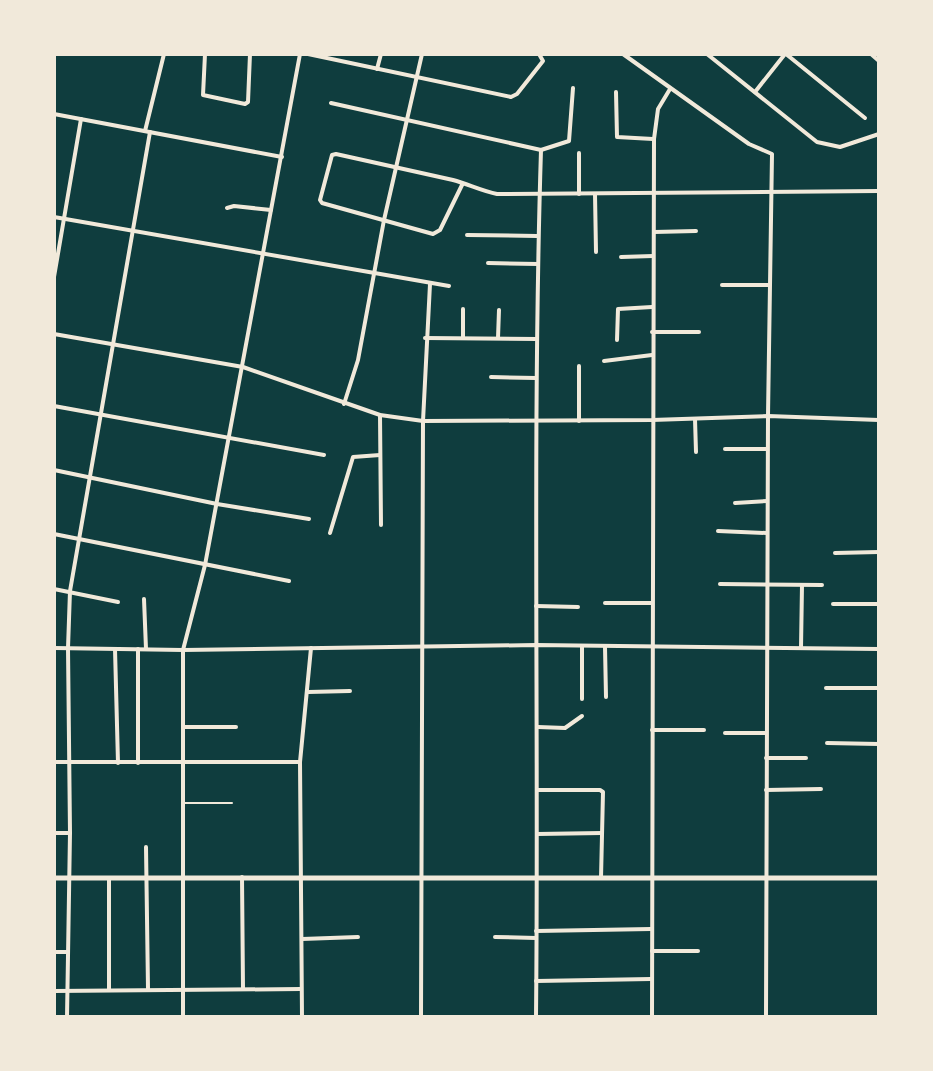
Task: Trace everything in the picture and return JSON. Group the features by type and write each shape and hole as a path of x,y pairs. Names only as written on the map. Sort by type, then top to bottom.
{"street":[{"path":"67,1017 70,591 164,54"},
{"path":"205,54 203,95 248,103 250,54"},
{"path":"183,1017 183,650 217,504 300,54"},
{"path":"308,54 514,97 543,59 539,54"},
{"path":"338,61 339,54"},
{"path":"377,69 381,54"},
{"path":"344,404 358,360 384,220 422,54"},
{"path":"492,54 498,54"},
{"path":"623,54 749,144 772,154 767,501 766,1017"},
{"path":"707,54 817,142 840,147 878,136"},
{"path":"755,92 786,54 865,118"},
{"path":"871,54 879,61"},
{"path":"331,103 541,150 569,141 573,88"},
{"path":"652,1017 654,139 658,109 670,89"},
{"path":"616,92 617,137 654,139"},
{"path":"54,114 282,157"},
{"path":"54,277 81,119"},
{"path":"536,1017 536,378 541,150"},
{"path":"579,153 579,194"},
{"path":"463,183 437,233 321,202 333,154 463,183 497,194 879,191"},
{"path":"595,194 596,252"},
{"path":"227,208 271,210"},
{"path":"54,217 449,286"},
{"path":"654,232 696,231"},
{"path":"467,235 538,236"},
{"path":"621,257 653,256"},
{"path":"488,263 538,264"},
{"path":"421,1017 423,421 430,284"},
{"path":"722,285 769,285"},
{"path":"617,340 618,309 653,307"},
{"path":"463,309 463,338"},
{"path":"498,338 499,310"},
{"path":"652,332 699,332"},
{"path":"54,334 243,367 380,415 423,421 768,416 879,420"},
{"path":"425,338 537,339"},
{"path":"604,361 652,355"},
{"path":"579,366 579,421"},
{"path":"491,377 536,378"},
{"path":"54,406 324,455"},
{"path":"380,415 381,525"},
{"path":"695,419 696,452"},
{"path":"725,449 768,449"},
{"path":"330,533 353,457 380,455"},
{"path":"54,470 217,504 309,519"},
{"path":"735,503 767,501"},
{"path":"718,531 767,533"},
{"path":"54,534 289,581"},
{"path":"835,553 879,552"},
{"path":"720,584 822,585"},
{"path":"801,648 802,585"},
{"path":"54,589 118,602"},
{"path":"144,599 146,649"},
{"path":"605,603 652,603"},
{"path":"833,604 879,604"},
{"path":"536,606 578,607"},
{"path":"54,648 183,650 536,645 879,649"},
{"path":"582,646 582,699"},
{"path":"605,647 606,697"},
{"path":"302,1017 300,762 311,648"},
{"path":"115,649 118,763"},
{"path":"138,649 138,763"},
{"path":"826,688 879,688"},
{"path":"308,692 350,691"},
{"path":"538,727 565,728 582,716"},
{"path":"182,727 236,727"},
{"path":"652,730 704,730"},
{"path":"725,733 766,733"},
{"path":"827,743 879,744"},
{"path":"766,758 806,758"},
{"path":"54,762 300,762"},
{"path":"766,790 821,789"},
{"path":"537,790 602,791 601,878"},
{"path":"54,833 70,833"},
{"path":"537,834 602,833"},
{"path":"146,847 148,989"},
{"path":"242,877 243,989"},
{"path":"54,878 879,878"},
{"path":"109,878 109,990"},
{"path":"536,931 651,929"},
{"path":"302,939 358,937"},
{"path":"495,937 536,938"},
{"path":"651,951 698,951"},
{"path":"54,952 68,952"},
{"path":"536,981 651,979"},
{"path":"54,991 301,989"}],"lane":[{"path":"182,803 232,803"}]}
